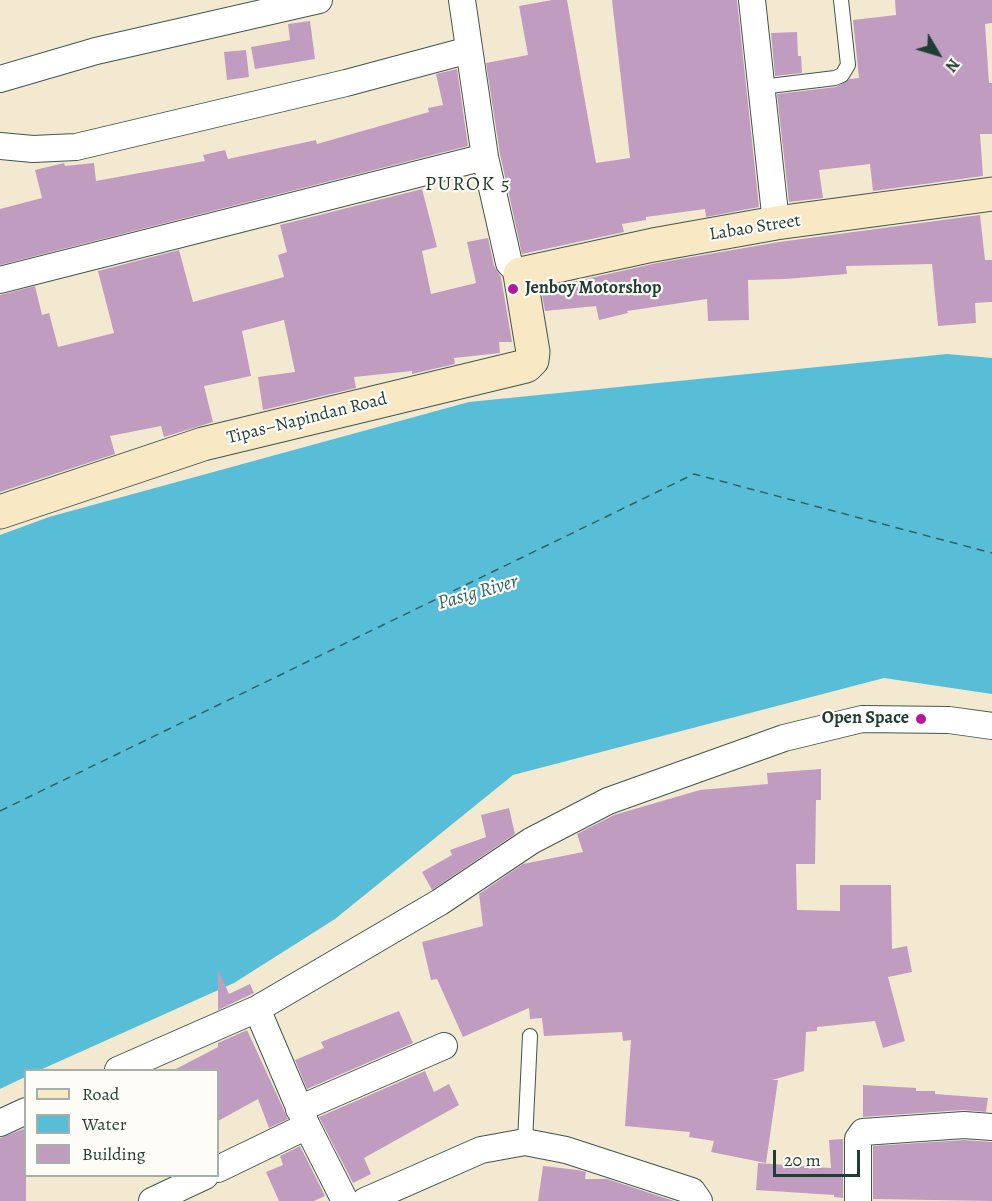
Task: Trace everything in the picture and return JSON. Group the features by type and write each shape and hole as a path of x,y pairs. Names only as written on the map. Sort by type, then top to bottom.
{"main road":[{"name":"Labao Street","path":"520,274 653,245 776,223 992,194"},
{"name":"Tipas–Napindan Road","path":"0,512 203,444 526,366 532,360 534,352 520,274"}],"street":[{"path":"0,79 96,51 319,0"},
{"path":"462,0 485,157 509,263 520,274"},
{"path":"752,0 776,223"},
{"path":"0,146 33,149 76,147 346,83 469,50"},
{"path":"0,280 485,157"},
{"path":"122,1069 257,1009 440,902 531,841 608,801 784,738 862,719 949,720 992,726"},
{"path":"257,1009 303,1118 345,1201"},
{"path":"219,1168 303,1118 444,1046"},
{"path":"0,1123 24,1113"},
{"path":"858,1201 858,1139 863,1132 964,1125 992,1127"},
{"path":"365,1201 481,1150 525,1142 566,1150 692,1191 699,1201"},
{"path":"152,1201 203,1177"}],"lane":[{"path":"761,87 835,78 842,75 848,65 841,0"},
{"path":"525,1142 530,1036"}],"water":[{"name":"Pasig River","path":"947,354 992,358 992,694 884,678 513,775 335,919 234,983 42,1069 24,1069 24,1077 0,1089 0,535 49,517 469,402"}],"building":[{"path":"552,0 567,0 596,163 630,158 612,0 737,0 759,207 706,217 705,209 646,217 646,220 622,224 624,232 522,254 500,154 486,63 528,55 519,6"},
{"path":"895,0 992,0 992,23 985,24 989,83 992,83 992,134 980,134 983,176 873,191 870,164 819,170 823,198 789,202 777,94 836,87 850,79 859,78 853,20 896,15"},
{"path":"310,21 315,59 255,69 251,47 290,40 288,24"},
{"path":"797,32 798,56 801,56 802,73 775,76 771,33"},
{"path":"246,50 249,77 227,80 224,52"},
{"path":"457,69 468,146 0,265 0,209 42,198 35,170 64,163 65,166 94,163 96,181 205,161 203,155 225,150 228,159 316,140 317,144 429,112 428,108 443,105 436,74"},
{"path":"422,189 437,247 422,251 431,294 476,283 467,242 488,238 494,266 501,277 512,342 499,342 500,353 454,358 455,364 412,374 412,371 354,377 356,388 263,410 258,377 295,372 284,320 242,331 251,376 204,386 213,422 164,437 161,426 110,436 115,454 0,492 0,295 35,286 42,315 49,313 58,347 114,333 98,271 179,250 193,302 284,277 278,255 287,252 280,225"},
{"path":"980,215 985,260 992,260 992,302 975,303 976,323 938,326 932,264 846,266 847,274 748,280 749,320 708,321 707,299 627,311 628,313 599,320 596,306 545,311 541,289 657,263 779,242"},
{"path":"821,769 821,800 816,800 815,864 796,864 797,910 840,911 840,885 891,885 892,949 907,946 912,972 888,977 905,1041 883,1048 875,1021 817,1027 817,1031 806,1032 804,1071 772,1080 778,1080 766,1163 711,1152 714,1141 689,1137 690,1132 625,1126 631,1040 623,1041 622,1032 544,1036 542,1018 530,1019 529,1008 463,1037 437,979 431,980 422,942 483,926 479,894 523,864 583,852 577,834 614,815 700,790 768,784 767,773"},
{"path":"509,808 515,834 432,890 422,872 452,855 450,850 486,837 481,815"},
{"path":"218,969 229,994 250,984 254,993 218,1010"},
{"path":"399,1011 413,1043 307,1089 295,1060 324,1048 321,1042"},
{"path":"247,1030 288,1119 269,1128 258,1099 219,1120 219,1069 176,1069 218,1047 218,1043"},
{"path":"425,1071 434,1092 449,1084 459,1105 364,1158 371,1174 353,1183 319,1117"},
{"path":"863,1085 916,1088 916,1091 935,1091 935,1094 988,1098 986,1112 963,1110 863,1117"},
{"path":"24,1129 26,1201 0,1201 0,1138"},
{"path":"843,1139 843,1198 834,1197 834,1195 756,1190 758,1163 831,1168 829,1140"},
{"path":"964,1140 992,1142 992,1201 873,1199 873,1146"},
{"path":"300,1146 325,1196 314,1201 279,1201 266,1172 283,1165 280,1156"},
{"path":"543,1166 586,1172 585,1179 607,1179 674,1201 538,1201"}],"ferry route":[{"path":"0,811 694,474 992,553"}],"place":[{"name":"Jenboy Motorshop","path":"513,289"},
{"name":"Open Space","path":"921,719"}],"district":[{"name":"PUROK 5","path":"468,185"}]}
